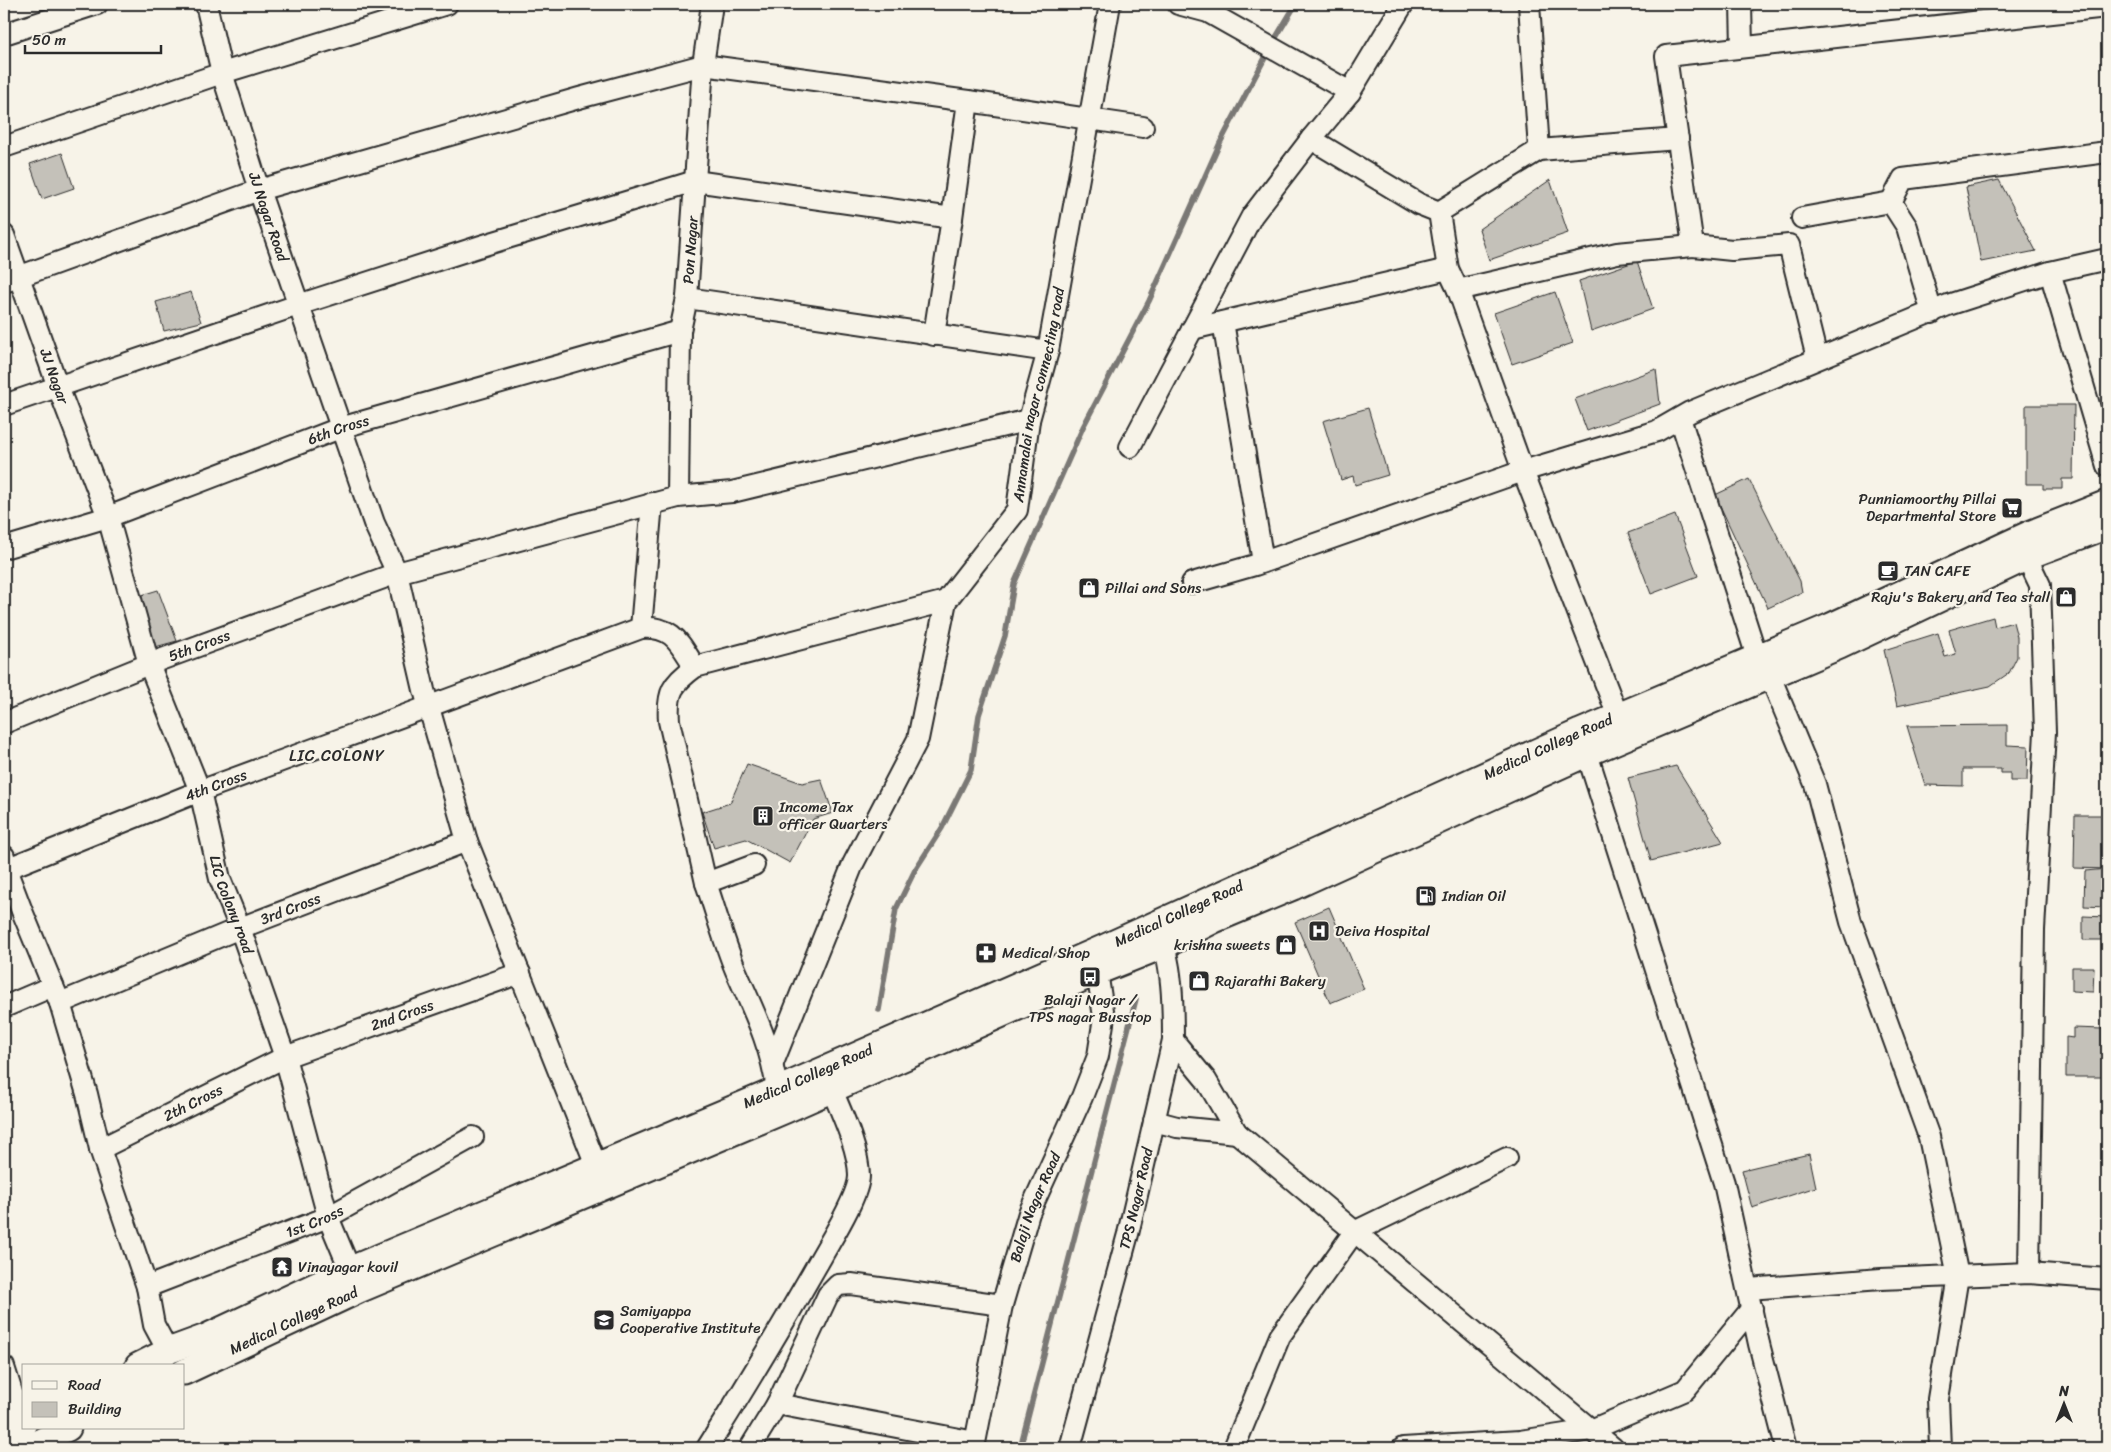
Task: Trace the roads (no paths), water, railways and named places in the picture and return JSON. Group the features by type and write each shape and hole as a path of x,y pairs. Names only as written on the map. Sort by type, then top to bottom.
{"main road":[{"name":"Medical College Road","path":"142,1364 168,1351 206,1338 355,1279 601,1176 832,1090 1150,939 1584,743 1764,667 1849,618 2029,534 2107,503"},
{"name":"Medical College Road","path":"1584,743 1618,716 1764,667 1840,646 2026,558 2107,526"},
{"name":"Medical College Road","path":"601,1176 777,1090 1103,962"},
{"name":"Medical College Road","path":"185,1371 355,1279"},
{"path":"27,1448 64,1430"}],"street":[{"path":"4,34 97,4"},
{"name":"JJ Nagar Road","path":"206,4 222,73 298,305 374,524 396,573 429,707 467,841 601,1176"},
{"path":"4,148 222,73 447,4"},
{"name":"Pon Nagar","path":"678,497 680,331 687,298 703,65 712,4"},
{"name":"Annamalai nagar connecting road","path":"773,1063 853,864 918,739 946,600 1017,510 1029,420 1048,351 1110,4"},
{"path":"1178,4 1210,8 1350,92"},
{"path":"1130,447 1252,216 1350,92 1402,4"},
{"path":"1529,4 1538,150"},
{"path":"1741,4 1742,47"},
{"path":"1693,246 1666,56 2107,7"},
{"path":"12,279 260,190 579,98 703,65 1143,127"},
{"path":"934,335 968,101"},
{"path":"1311,139 1419,204 1439,212"},
{"path":"1439,212 1538,150 1678,139"},
{"path":"1891,202 1903,180 2107,152"},
{"path":"4,405 298,305 481,246 695,181 952,218"},
{"path":"1802,218 1891,202"},
{"path":"1891,202 1907,228 1932,313"},
{"path":"1439,212 1448,269 1458,290 1523,471 1618,716"},
{"name":"JJ Nagar","path":"4,235 12,279 58,387 108,516"},
{"path":"1458,290 1617,254 1693,246 1732,250 1788,245 1818,358"},
{"path":"1192,583 1263,562 1523,471 1656,431 1680,418 1818,358 1948,305 2050,272 2107,259"},
{"path":"1192,329 1448,269"},
{"path":"2050,272 2107,466"},
{"path":"687,298 1048,351"},
{"path":"1223,322 1263,562"},
{"name":"6th Cross","path":"4,548 108,516 340,428 680,331"},
{"path":"1680,418 1764,667 1814,784 1851,922 1929,1137 1958,1276 1938,1399 1940,1448"},
{"name":"5th Cross","path":"4,723 149,664 396,573 652,503 678,497 732,492 1029,420"},
{"path":"652,503 641,628 655,627 676,636 695,667"},
{"name":"LIC Colony road","path":"108,516 149,664 200,791 220,879 240,928 286,1058 328,1217 355,1279"},
{"path":"2026,558 2040,585 2045,732 2034,930 2029,1274"},
{"path":"777,1090 773,1063 758,1018 736,969 706,883 669,721 668,701 678,680 695,667 946,600"},
{"name":"4th Cross","path":"5,863 641,628"},
{"path":"1584,743 1724,1184 1759,1344 1786,1448"},
{"name":"3rd Cross","path":"4,1007 56,994 240,928 467,841"},
{"path":"5,863 56,994 86,1094 100,1149 147,1287 154,1325 168,1351"},
{"path":"706,883 754,865"},
{"name":"TPS Nagar Road","path":"1070,1448 1128,1234 1173,1040 1173,1009 1150,939"},
{"name":"Balaji Nagar Road","path":"975,1445 1002,1304 1029,1213 1082,1097 1098,1056 1104,1017 1103,962"},
{"name":"2nd Cross","path":"286,1058 520,973"},
{"path":"1173,1040 1206,1080 1237,1133 1613,1448"},
{"name":"2th Cross","path":"100,1149 286,1058"},
{"path":"707,1448 771,1346 838,1228 852,1199 859,1177 851,1135 832,1090"},
{"path":"1154,1121 1177,1127 1237,1133"},
{"name":"1st Cross","path":"147,1287 328,1217 473,1137"},
{"path":"1234,1448 1280,1336 1354,1232 1507,1158"},
{"path":"1403,1448 1520,1441 1591,1430 1685,1390 1750,1299 1881,1279 2029,1274 2107,1279"},
{"path":"750,1448 777,1404 828,1295 838,1285 851,1284 1002,1304"},
{"path":"4,1367 17,1426"},
{"path":"777,1404 975,1445"}],"waterway":[{"path":"1275,39 1296,4"},
{"path":"879,1010 896,909 915,870 942,828 971,770 979,715 1005,636 1014,584 1083,427 1149,301 1220,143 1266,56"},
{"path":"1020,1448 1136,999"}],"place":[{"name":"Punniamoorthy Pillai Departmental Store","path":"2012,508"},
{"name":"TAN CAFE","path":"1888,571"},
{"name":"Pillai and Sons","path":"1089,588"},
{"name":"Raju's Bakery and Tea stall","path":"2066,597"},
{"name":"Income Tax officer Quarters","path":"763,816"},
{"name":"Indian Oil","path":"1426,896"},
{"name":"Deiva Hospital","path":"1319,931"},
{"name":"krishna sweets","path":"1286,945"},
{"name":"Medical Shop","path":"986,953"},
{"name":"Balaji Nagar / TPS nagar Busstop","path":"1090,977"},
{"name":"Rajarathi Bakery","path":"1199,981"},
{"name":"Vinayagar kovil","path":"282,1267"},
{"name":"Samiyappa Cooperative Institute","path":"604,1320"}],"district":[{"name":"LIC COLONY","path":"337,755"}]}
